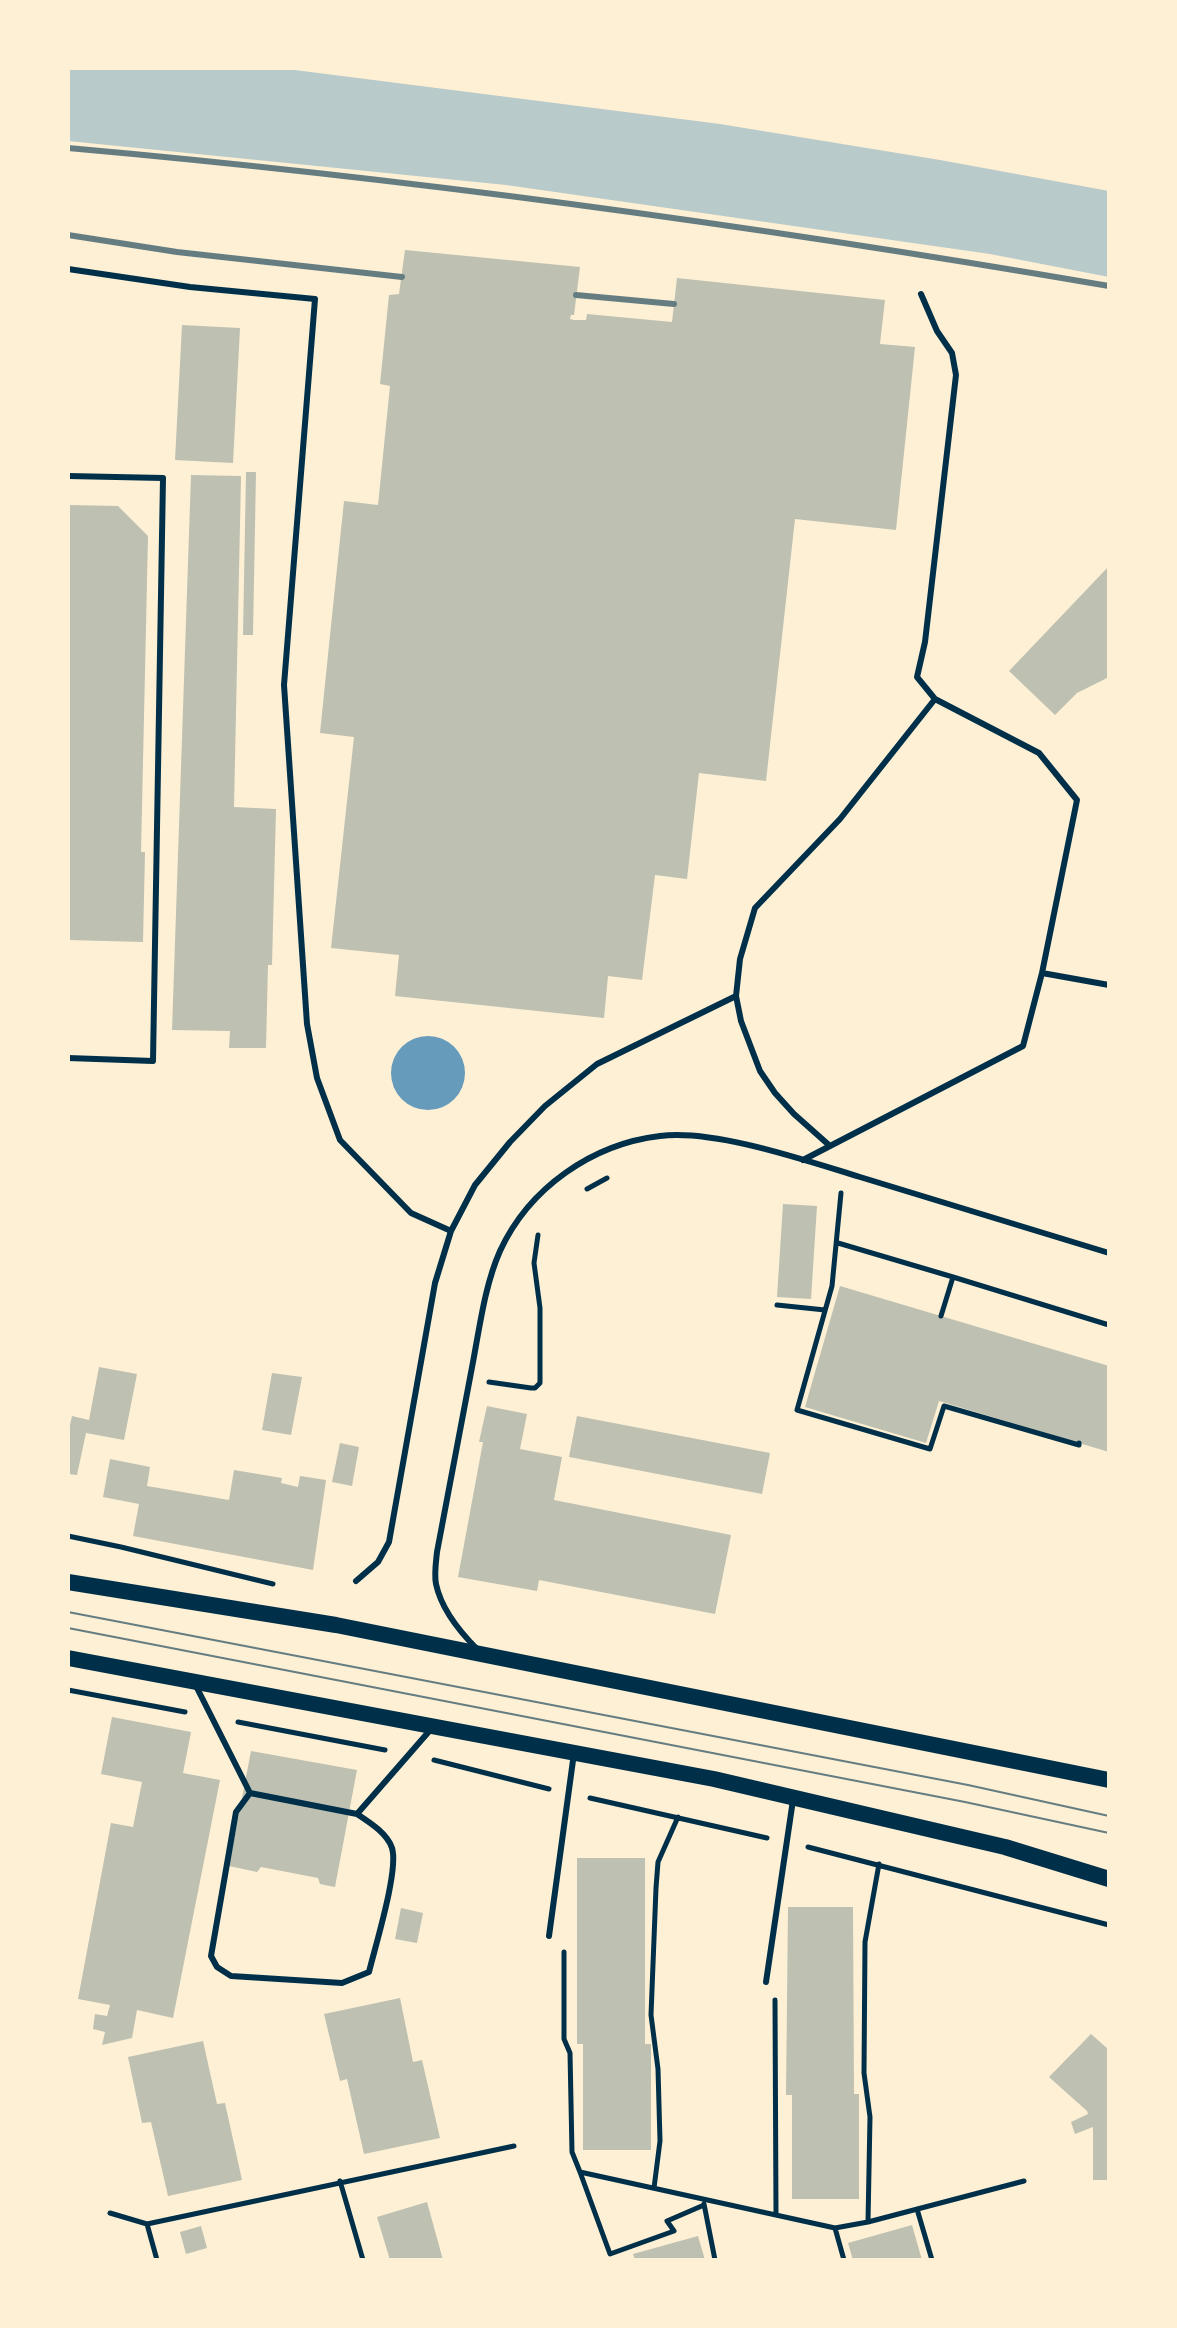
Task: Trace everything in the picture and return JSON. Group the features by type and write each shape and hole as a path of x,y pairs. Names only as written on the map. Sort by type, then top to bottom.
{"main road":[{"path":"68,1582 336,1625 1109,1780"},
{"path":"68,1658 714,1779 1005,1847 1109,1879"}],"lane":[{"path":"68,269 190,287 315,299 284,685 307,1024 317,1078 340,1140 411,1213 451,1231"},
{"path":"803,1160 1023,1046 1042,973 1077,800 1039,753 935,699 917,677 925,642 956,375 952,353 937,331 921,294"},
{"path":"68,476 163,478 153,1061 68,1058"},
{"path":"830,1146 794,1114 760,1071 741,1021 736,996 740,959 755,908 840,819 935,699"},
{"path":"1042,973 1109,985"},
{"path":"356,1581 378,1562 389,1542 435,1283 451,1231 475,1185 545,1106 597,1064 736,996"},
{"path":"484,1656 460,1630 436,1584 437,1552 486,1294 500,1251 524,1212 550,1184 581,1162 619,1146 661,1136 694,1136 803,1160 1109,1253"},
{"path":"194,1681 250,1793"},
{"path":"357,1814 433,1726"},
{"path":"549,1936 574,1753"},
{"path":"250,1793 357,1814 374,1825 392,1848 393,1873 369,1972 342,1983 231,1976 217,1967 211,1956 236,1812 250,1793"},
{"path":"766,1982 794,1798"}],"path":[{"path":"582,1191 615,1173"},
{"path":"829,1190 843,1193 832,1286 797,1410 930,1449 944,1406 1079,1443"},
{"path":"485,1391 488,1382 531,1388 540,1383 540,1308 534,1263 541,1229"},
{"path":"838,1243 1109,1325"},
{"path":"941,1316 953,1277"},
{"path":"777,1305 825,1310"},
{"path":"654,2188 660,2141 658,2069 651,2015 656,1888 658,1862 678,1817"},
{"path":"868,2222 870,2117 864,2073 865,1942 879,1864"},
{"path":"549,1936 564,1947 564,2039 570,2053 572,2152 611,2257 674,2231 667,2221 703,2202"},
{"path":"766,1982 775,1985 776,2215"},
{"path":"110,2213 147,2224 514,2146"},
{"path":"580,2172 703,2202 835,2228 1024,2181"},
{"path":"340,2181 363,2260"},
{"path":"703,2202 715,2260"},
{"path":"917,2209 932,2260"},
{"path":"147,2224 157,2260"},
{"path":"835,2228 844,2260"}],"shaded area":[{"path":"68,68 279,68 720,124 1109,191 1109,277 990,254 506,185 68,141"}],"water":[{"path":"435,1036 455,1046 463,1059 463,1087 455,1100 442,1108 421,1110 401,1100 393,1087 391,1066 401,1046 414,1038"}],"building":[{"path":"405,250 580,267 574,315 570,319 574,320 586,320 587,314 672,322 677,278 885,300 880,344 915,347 896,530 795,519 766,781 699,773 687,879 655,875 642,980 608,976 604,1018 395,996 399,955 331,948 354,737 320,733 344,501 378,505 390,386 380,384 389,295 399,294"},
{"path":"182,325 240,328 233,463 175,460"},
{"path":"246,472 256,472 253,635 243,635"},
{"path":"191,475 241,476 234,807 276,809 272,965 268,965 266,1048 229,1048 230,1031 172,1030"},
{"path":"68,505 118,506 148,536 141,852 145,852 143,942 68,940"},
{"path":"1109,566 1109,677 1077,693 1055,715 1009,671"},
{"path":"783,1204 817,1206 811,1299 777,1297"},
{"path":"840,1286 1109,1366 1109,1452 939,1401 926,1443 805,1407"},
{"path":"99,1367 137,1374 124,1440 86,1433 77,1475 68,1474 68,1434 72,1416 89,1420"},
{"path":"272,1373 302,1377 291,1435 262,1430"},
{"path":"487,1406 527,1414 520,1449 562,1457 554,1500 731,1535 715,1614 539,1580 537,1591 458,1577"},
{"path":"577,1416 770,1453 762,1494 569,1457"},
{"path":"340,1443 359,1447 352,1486 332,1482"},
{"path":"110,1459 150,1467 147,1486 229,1500 234,1470 282,1478 281,1483 298,1487 300,1476 326,1480 313,1570 133,1536 139,1504 103,1497"},
{"path":"112,1717 191,1732 183,1773 220,1780 173,2018 137,2010 132,2038 102,2045 105,2032 93,2029 95,2014 107,2016 110,2005 78,1999 111,1823 133,1827 142,1782 101,1774"},
{"path":"251,1751 357,1770 335,1887 320,1884 318,1878 261,1867 257,1872 229,1866"},
{"path":"577,1858 645,1858 645,2044 651,2044 651,2150 583,2150 583,2044 577,2044"},
{"path":"788,1907 853,1907 854,2094 859,2094 859,2199 792,2199 792,2095 786,2095"},
{"path":"401,1908 423,1913 417,1943 395,1939"},
{"path":"400,1998 413,2062 422,2060 440,2138 364,2154 347,2079 340,2081 324,2014"},
{"path":"1091,2034 1109,2050 1109,2180 1093,2180 1093,2127 1075,2134 1071,2122 1088,2114 1087,2111 1049,2077"},
{"path":"203,2041 217,2104 225,2103 242,2180 168,2196 151,2122 142,2123 128,2057"},
{"path":"427,2202 443,2260 390,2260 377,2217"},
{"path":"912,2225 922,2260 853,2260 848,2243"},
{"path":"201,2226 207,2248 186,2254 180,2232"},
{"path":"698,2236 705,2260 635,2260 633,2254"}],"tram line":[{"path":"68,1612 968,1785 1109,1816"},
{"path":"68,1628 965,1802 1109,1833"}],"railway":[{"path":"68,148 329,174 590,206 1109,286"},
{"path":"68,235 177,252 402,277"},
{"path":"576,295 674,304"}]}
